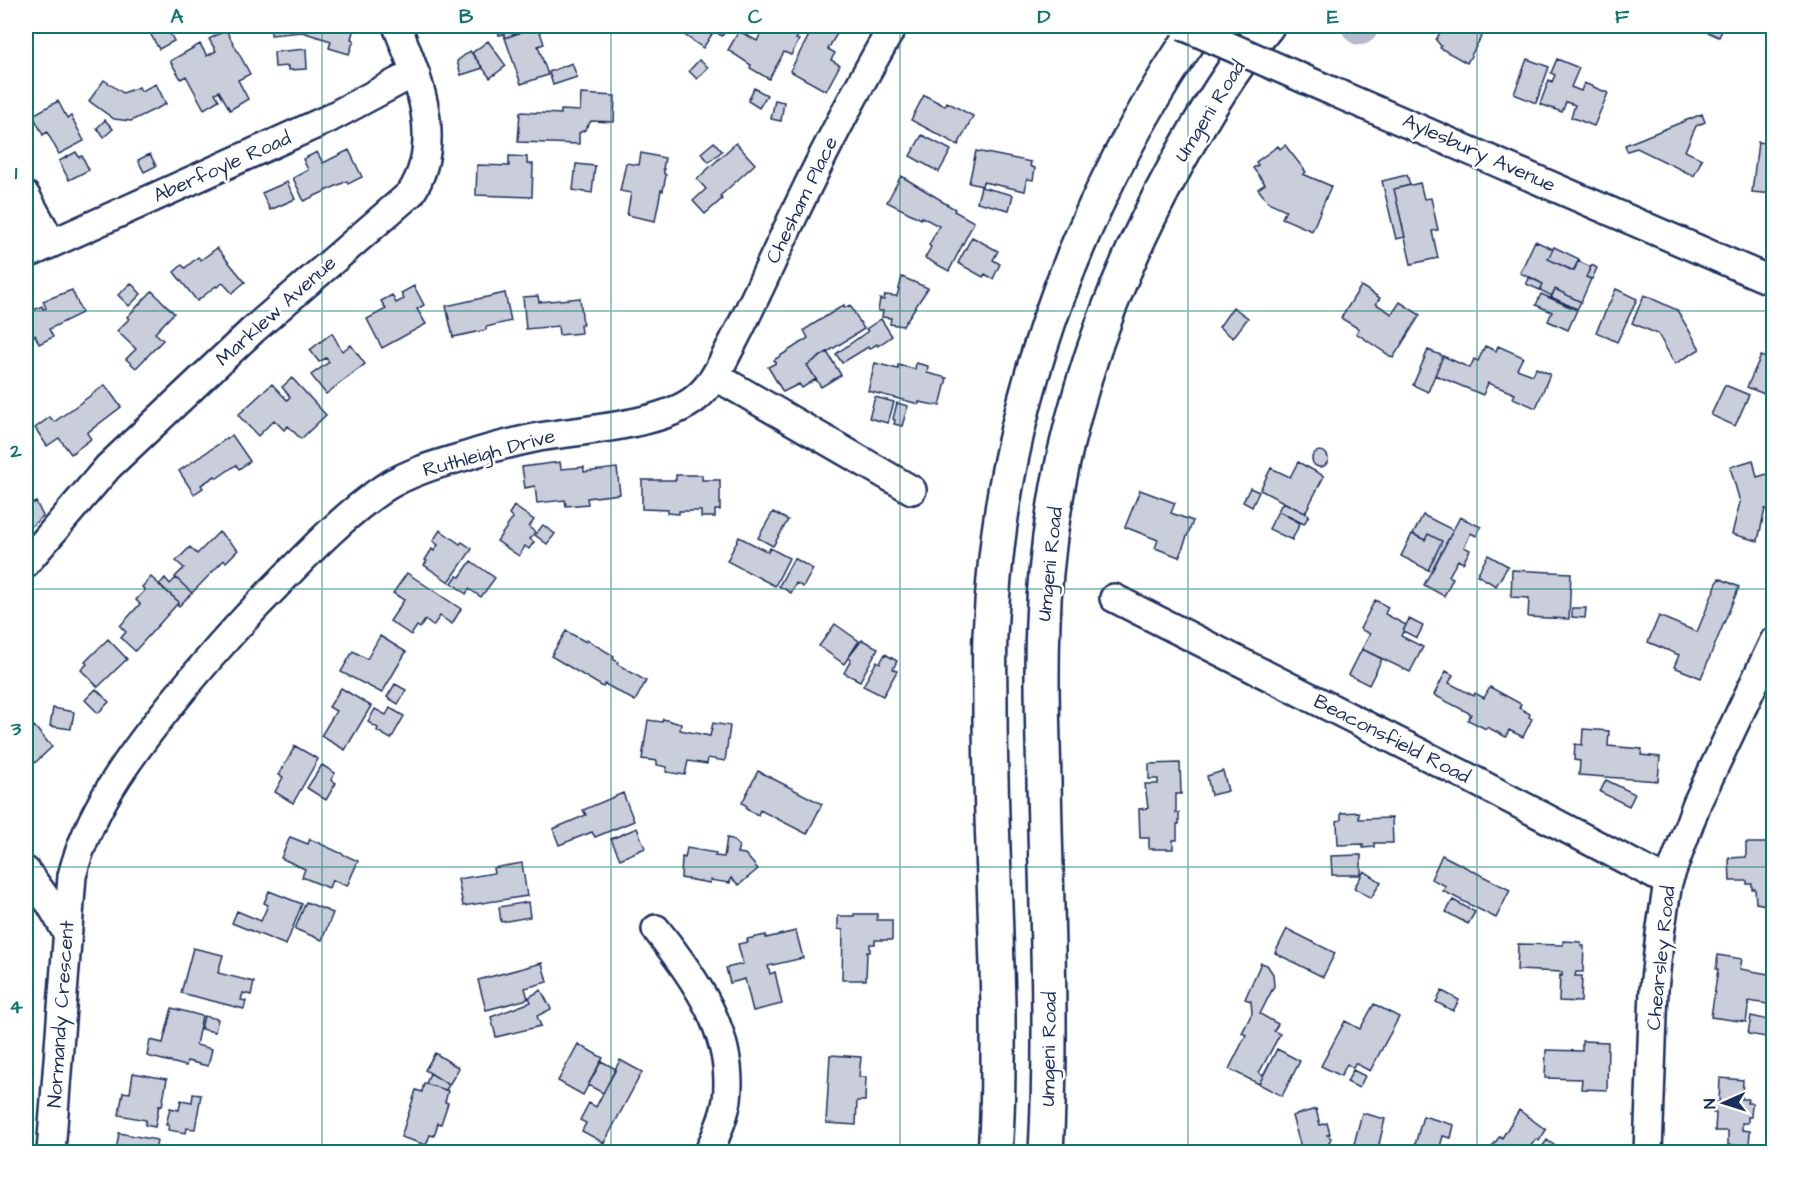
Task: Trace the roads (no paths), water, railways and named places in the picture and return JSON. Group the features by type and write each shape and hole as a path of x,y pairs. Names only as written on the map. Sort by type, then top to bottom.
{"highway":[{"path":"995,1152 999,1084 990,743 990,636 998,549 1010,461 1045,332 1075,252 1105,184 1167,71 1199,26"},
{"name":"Umgeni Road","path":"1046,1152 1050,977 1042,703 1043,633 1046,572 1065,448 1109,304 1145,222 1211,104 1268,26"}],"street":[{"name":"Marklew Avenue","path":"26,563 117,460 270,314 411,193 424,166 427,115 416,75 397,26"},
{"name":"Chesham Place","path":"715,376 751,308 822,154 893,26"},
{"name":"Aylesbury Avenue","path":"1183,26 1773,282"},
{"name":"Aberfoyle Road","path":"26,255 288,137 416,75"},
{"path":"26,196 52,243"},
{"path":"715,376 912,490"},
{"name":"Ruthleigh Drive","path":"72,876 78,854 99,808 116,778 151,729 239,623 331,531 364,502 406,476 470,454 535,438 662,416 694,399 715,376"},
{"name":"Beaconsfield Road","path":"1114,598 1462,774 1668,882"},
{"name":"Chearsley Road","path":"1648,1152 1654,989 1659,933 1668,882 1697,803 1773,641"},
{"path":"26,870 72,876"},
{"path":"26,870 51,905 67,933"},
{"name":"Normandy Crescent","path":"51,1152 72,876"},
{"path":"656,929 681,961 713,1014 724,1050 728,1075 727,1101 720,1127 709,1152"}]}
